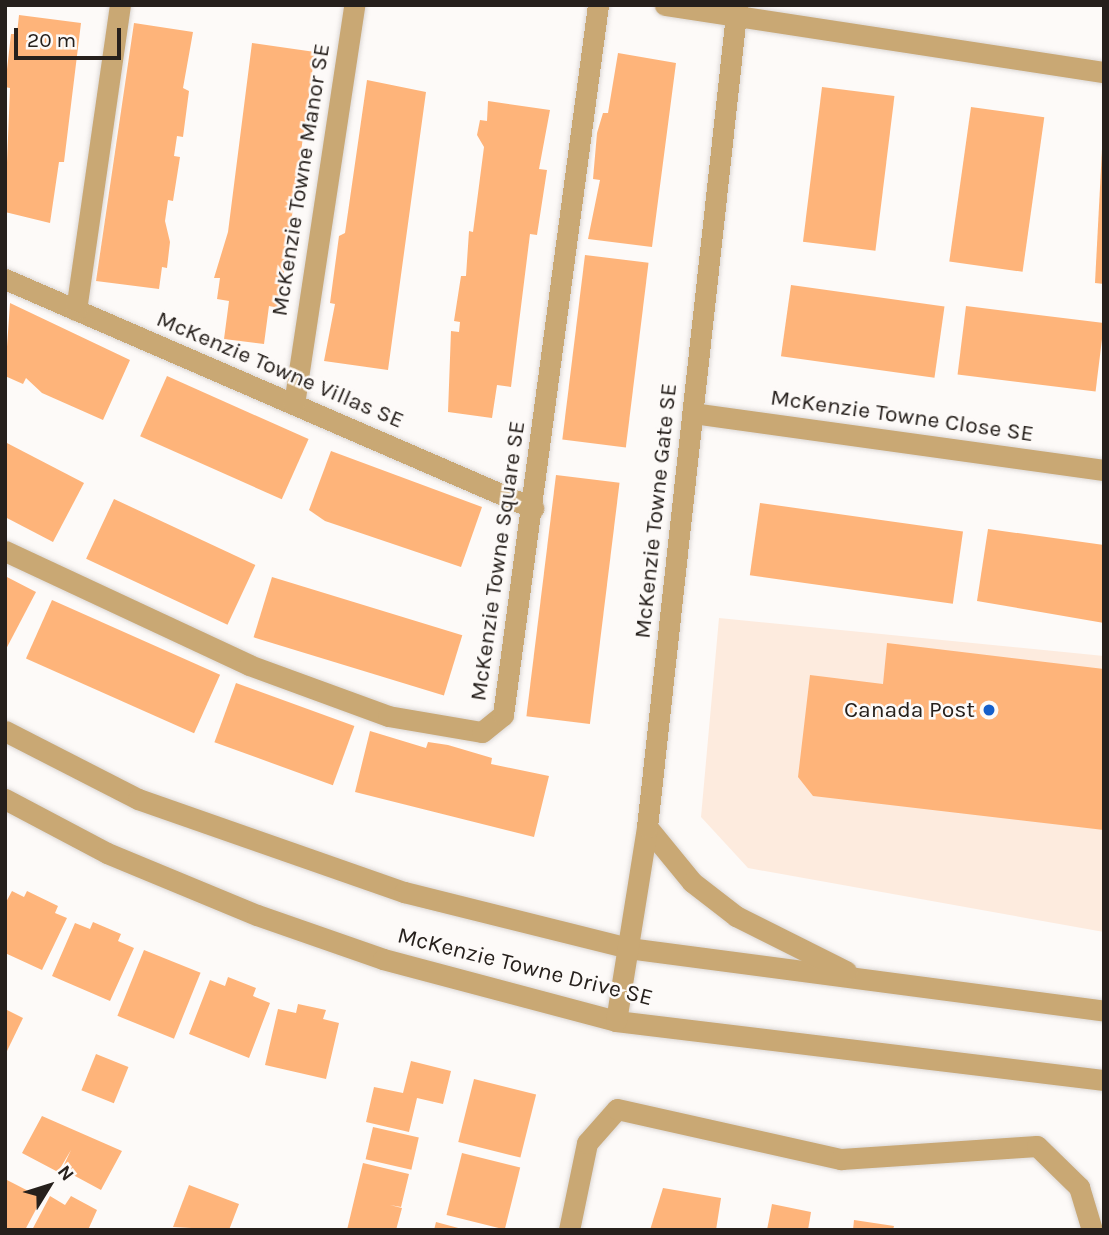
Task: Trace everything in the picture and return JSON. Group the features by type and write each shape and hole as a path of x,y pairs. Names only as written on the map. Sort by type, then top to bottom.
{"street":[{"path":"76,310 120,5"},
{"name":"McKenzie Towne Manor SE","path":"294,404 354,5"},
{"name":"McKenzie Towne Square SE","path":"5,551 249,665 388,716 482,732 503,715 533,508 598,5"},
{"path":"665,5 737,10 1104,72"},
{"name":"McKenzie Towne Gate SE","path":"616,1021 647,827 737,10"},
{"name":"McKenzie Towne Villas SE","path":"5,279 533,508"},
{"name":"McKenzie Towne Close SE","path":"693,413 1104,470"},
{"name":"McKenzie Towne Drive SE","path":"5,732 138,799 271,848 404,892 628,948 1104,1010"},
{"name":"McKenzie Towne Drive SE","path":"5,799 107,853 257,915 383,960 616,1021 1104,1080"},
{"path":"647,827 692,882 736,916 864,980"},
{"path":"569,1230 587,1143 617,1109 841,1159 1037,1146 1079,1187 1092,1230"}],"shaded area":[{"path":"719,618 1104,656 1104,932 748,868 701,817"}],"building":[{"path":"19,15 81,23 64,162 59,162 50,223 5,212 10,88 5,87 11,34 17,34"},
{"path":"134,23 193,32 183,88 189,91 183,137 177,136 174,156 180,157 173,201 168,200 165,221 170,242 167,268 162,267 159,289 96,281"},
{"path":"252,43 315,52 279,308 269,306 264,344 224,339 229,301 217,299 220,278 214,278 228,232"},
{"path":"618,53 676,63 652,247 588,239 600,180 593,179 597,133 603,113 608,113"},
{"path":"367,80 426,92 388,370 324,361 335,304 330,303 339,236 345,233"},
{"path":"822,87 894,96 875,251 803,242"},
{"path":"488,101 550,110 539,169 547,170 537,235 530,234 511,387 497,385 492,418 448,412 451,331 459,332 460,322 454,321 461,276 466,276 469,231 473,232 484,147 477,135 480,120 487,121"},
{"path":"971,107 1044,117 1023,272 949,261"},
{"path":"1104,149 1104,284 1095,283"},
{"path":"585,255 649,263 626,447 562,440"},
{"path":"791,285 944,307 934,378 781,356"},
{"path":"10,303 130,360 103,420 42,393 26,378 23,384 5,376"},
{"path":"966,306 1104,323 1096,391 958,374"},
{"path":"167,376 309,439 282,499 140,436"},
{"path":"5,442 84,483 53,542 5,517"},
{"path":"331,451 482,507 461,567 325,521 309,510"},
{"path":"556,475 620,483 590,724 526,716"},
{"path":"114,499 255,565 227,625 86,559"},
{"path":"760,503 963,532 953,604 750,575"},
{"path":"988,529 1104,545 1104,623 977,601"},
{"path":"5,576 36,592 5,651"},
{"path":"272,577 462,635 444,695 254,637"},
{"path":"52,600 220,675 194,733 26,658"},
{"path":"887,643 1104,669 1104,830 813,796 798,777 810,675 883,684"},
{"path":"236,683 354,726 333,785 214,742"},
{"path":"370,731 426,748 428,742 448,745 492,758 491,764 549,776 534,837 355,792"},
{"path":"12,891 24,897 27,891 58,906 55,913 67,918 42,970 5,953 5,904"},
{"path":"93,922 121,934 118,941 134,948 110,1001 52,976 75,923 90,929"},
{"path":"144,950 201,973 174,1039 117,1016"},
{"path":"228,977 256,988 253,996 270,1003 249,1058 189,1034 210,980 225,986"},
{"path":"298,1004 326,1010 323,1019 339,1023 326,1079 265,1065 278,1009 296,1013"},
{"path":"5,1009 23,1018 7,1051 5,1050"},
{"path":"96,1054 128,1067 114,1103 81,1090"},
{"path":"411,1061 451,1071 443,1104 417,1098 409,1132 366,1122 374,1087 403,1093"},
{"path":"474,1079 536,1094 520,1158 458,1142"},
{"path":"42,1116 122,1151 101,1190 62,1169 71,1150 58,1172 22,1153"},
{"path":"373,1127 419,1138 411,1170 366,1159"},
{"path":"462,1153 520,1168 505,1230 447,1215"},
{"path":"363,1163 409,1174 401,1207 390,1205 402,1208 396,1230 347,1230"},
{"path":"5,1179 42,1198 25,1230 5,1230"},
{"path":"189,1185 239,1204 229,1230 173,1227"},
{"path":"663,1188 721,1198 716,1230 650,1230"},
{"path":"50,1196 65,1205 71,1196 97,1210 88,1230 32,1230"},
{"path":"772,1204 811,1212 808,1230 767,1230"},
{"path":"854,1220 894,1226 893,1230 853,1230"},
{"path":"436,1222 462,1229 462,1230 434,1230"}],"place":[{"name":"Canada Post","path":"989,710"}]}
